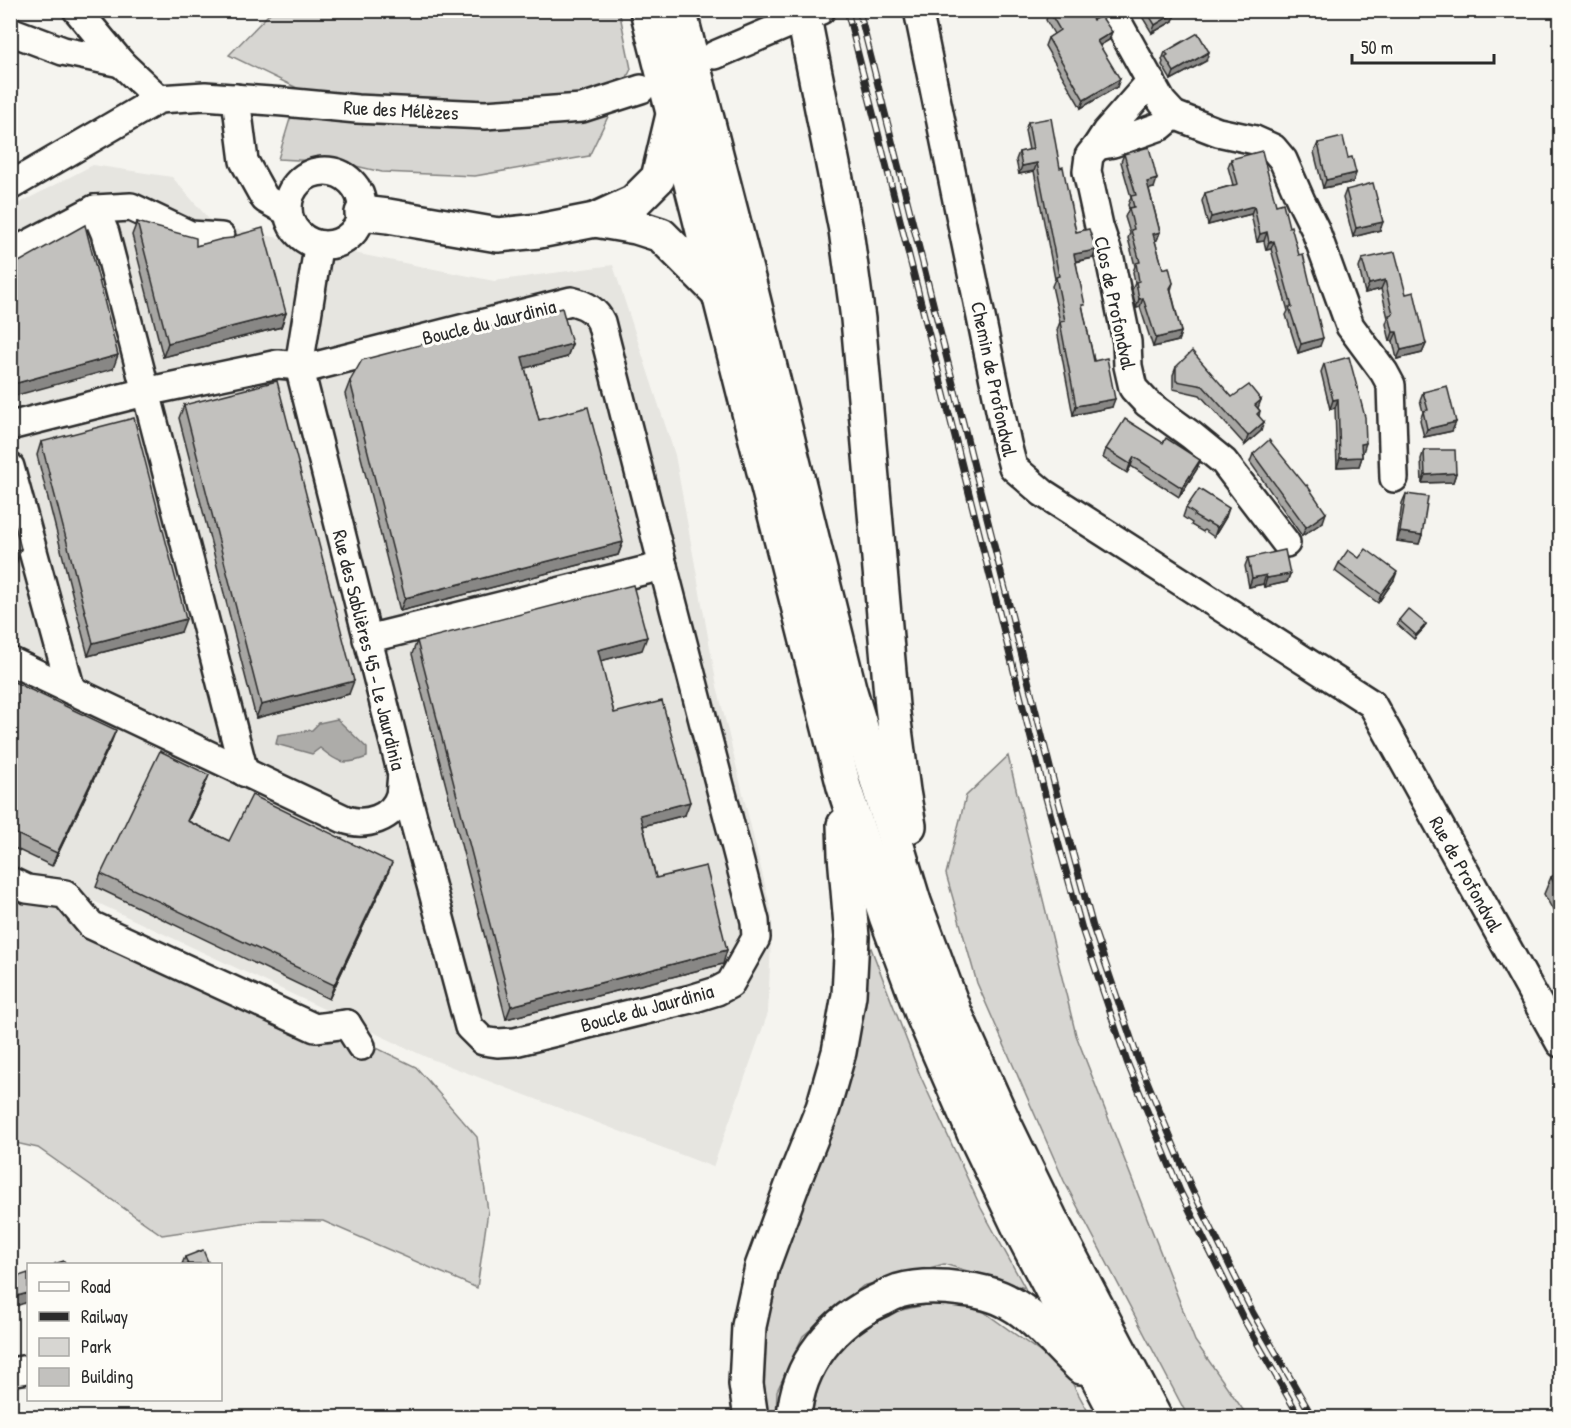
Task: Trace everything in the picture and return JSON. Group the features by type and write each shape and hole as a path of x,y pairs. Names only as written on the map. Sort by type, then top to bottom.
{"highway":[{"path":"648,10 844,787 886,916 927,1026 974,1131 1020,1229 1119,1418"},
{"path":"679,10 849,688 914,902 955,1012 1005,1125 1050,1218 1155,1418"},
{"path":"812,14 856,308 892,706 914,852 914,902"},
{"path":"362,213 498,235 539,231 595,220 634,202 658,178 673,111"},
{"path":"595,220 661,235 719,293"},
{"path":"751,1418 746,1384 749,1326 762,1267 792,1183 823,1108 840,1052 849,995 852,937 845,855 844,787"},
{"path":"794,1418 795,1405 804,1374 822,1344 841,1324 866,1306 898,1291 937,1285 976,1290 1010,1302 1040,1325 1102,1386"}],"street":[{"path":"10,186 159,99 121,63 77,10"},
{"name":"Chemin de Profondval","path":"918,10 1006,444 1013,467 1043,493 1372,704"},
{"path":"1111,10 1162,102 1174,114 1218,132 1255,140 1273,148 1283,160 1315,230 1350,327 1391,385 1394,478"},
{"path":"715,55 812,14"},
{"path":"10,31 63,51 121,63"},
{"name":"Clos de Profondval","path":"1150,81 1106,132 1089,156 1087,171 1099,226 1110,259 1127,342 1128,366 1133,388 1146,403 1224,462 1286,543"},
{"name":"Rue des Mélèzes","path":"159,99 205,96 357,109 485,115 582,108 640,89"},
{"path":"236,98 244,160 265,199 288,212"},
{"path":"1097,146 1113,143 1161,126 1174,114"},
{"path":"315,172 339,173 350,180 362,201 362,213 352,233 332,244 321,244 305,239 294,227 288,212 290,198 296,185 315,172"},
{"path":"254,179 273,184 296,185"},
{"path":"10,254 95,209 131,207 190,235 221,237"},
{"path":"95,209 105,233 244,772"},
{"name":"Rue des Sablières 45 - Le Jaurdinia","path":"10,661 344,819 356,823 374,821 389,812 399,796 402,775 300,368 317,254 321,244"},
{"name":"Boucle du Jaurdinia","path":"300,368 571,301 582,304 598,315 754,921 756,938 730,984 717,991 515,1042 497,1044 483,1041 469,1027 402,775"},
{"path":"10,426 145,392 278,364 300,368"},
{"path":"10,467 71,690"},
{"path":"367,639 663,566"},
{"name":"Rue de Profondval","path":"1372,704 1560,1043"},
{"path":"10,881 27,889 69,885 91,925 315,1028 354,1027"},
{"path":"10,1372 27,1369"}],"shaded area":[{"path":"93,165 172,177 214,225 494,281 613,265 675,455 717,686 772,914 768,1013 713,1167 426,1057 85,897 11,877 10,208"},
{"path":"337,719 367,748 367,757 352,762 342,762 320,748 312,754 276,744 278,735 312,730 319,723"}],"green space":[{"path":"619,10 631,69 589,156 475,176 382,172 338,162 278,159 299,89 229,55 272,11"},
{"path":"1008,756 1076,1035 1195,1341 1248,1417 1188,1417 1064,1181 977,983 946,874 966,796"},
{"path":"10,892 110,919 416,1067 477,1137 488,1211 477,1288 323,1221 263,1220 162,1235 38,1148 11,1142"},
{"path":"866,935 920,1075 981,1208 1025,1288 944,1264 863,1286 803,1336 777,1391 776,1417 767,1418 761,1381 766,1304"},
{"path":"943,1301 984,1312 1065,1370 1091,1417 811,1418 822,1369 870,1317"}],"building":[{"path":"1087,10 1093,20 1101,16 1112,32 1097,41 1120,79 1084,100 1048,38 1060,30 1049,11"},
{"path":"1146,10 1175,10 1176,12 1155,25"},
{"path":"1198,33 1209,52 1174,72 1165,57 1168,55 1165,52"},
{"path":"1051,118 1060,168 1063,167 1076,232 1089,229 1096,250 1074,254 1094,361 1107,358 1115,399 1076,406 1060,322 1065,321 1056,277 1059,276 1037,163 1022,166 1019,152 1033,149 1028,122"},
{"path":"1343,137 1348,158 1352,157 1356,173 1326,180 1318,143"},
{"path":"1149,147 1157,179 1147,182 1160,232 1153,234 1163,269 1169,267 1173,283 1170,288 1181,332 1156,338 1143,298 1139,299 1136,282 1139,281 1136,263 1140,262 1131,230 1134,229 1129,208 1134,207 1131,196 1136,195 1124,154"},
{"path":"1262,151 1276,205 1283,203 1299,255 1303,254 1323,338 1301,344 1289,307 1292,307 1274,241 1269,242 1267,232 1260,234 1254,206 1211,217 1205,193 1238,184 1231,159"},
{"path":"1373,183 1383,222 1356,228 1346,190"},
{"path":"137,222 196,238 196,246 263,228 286,313 168,343"},
{"path":"85,225 118,355 10,385 10,267"},
{"path":"1395,252 1406,294 1414,292 1426,344 1401,350 1397,332 1393,332 1389,315 1393,314 1385,280 1369,284 1362,259"},
{"path":"562,308 572,344 522,357 539,420 588,407 623,542 405,598 350,381 362,360"},
{"path":"1192,351 1232,397 1249,385 1261,400 1255,405 1260,411 1257,414 1264,422 1248,436 1203,386 1176,381 1176,367"},
{"path":"1349,357 1365,417 1366,443 1361,444 1362,457 1340,458 1338,399 1333,400 1324,364"},
{"path":"277,381 354,681 261,705 184,405"},
{"path":"1447,386 1456,422 1427,429 1423,411 1428,410 1423,392"},
{"path":"134,418 186,619 93,643 41,442"},
{"path":"1125,419 1163,443 1166,438 1200,460 1182,488 1134,457 1130,464 1106,449"},
{"path":"1269,440 1307,485 1326,513 1306,527 1253,454"},
{"path":"1424,450 1455,450 1456,473 1425,475"},
{"path":"1199,489 1229,508 1217,528 1194,516 1195,514 1186,508"},
{"path":"1406,494 1428,497 1422,535 1400,532"},
{"path":"10,505 21,549 10,551"},
{"path":"1366,549 1397,572 1381,594 1339,563 1348,550 1359,558"},
{"path":"1285,550 1290,574 1252,578 1248,558"},
{"path":"633,585 647,637 598,650 614,713 662,701 690,802 640,815 656,878 706,866 727,950 511,1006 417,641"},
{"path":"1408,609 1426,624 1416,635 1399,620"},
{"path":"10,680 116,730 57,853 10,831"},
{"path":"160,751 209,775 187,821 229,841 252,795 392,863 334,985 101,874"},
{"path":"1560,872 1560,895 1551,877"},
{"path":"203,1250 209,1263 188,1263 185,1257"},
{"path":"27,1273 27,1293 10,1298 10,1279"}],"railway":[{"path":"847,10 1046,798 1082,929 1127,1062 1180,1191 1243,1318 1300,1418"},
{"path":"859,10 1057,795 1093,927 1138,1059 1191,1187 1253,1313 1313,1418"}]}
